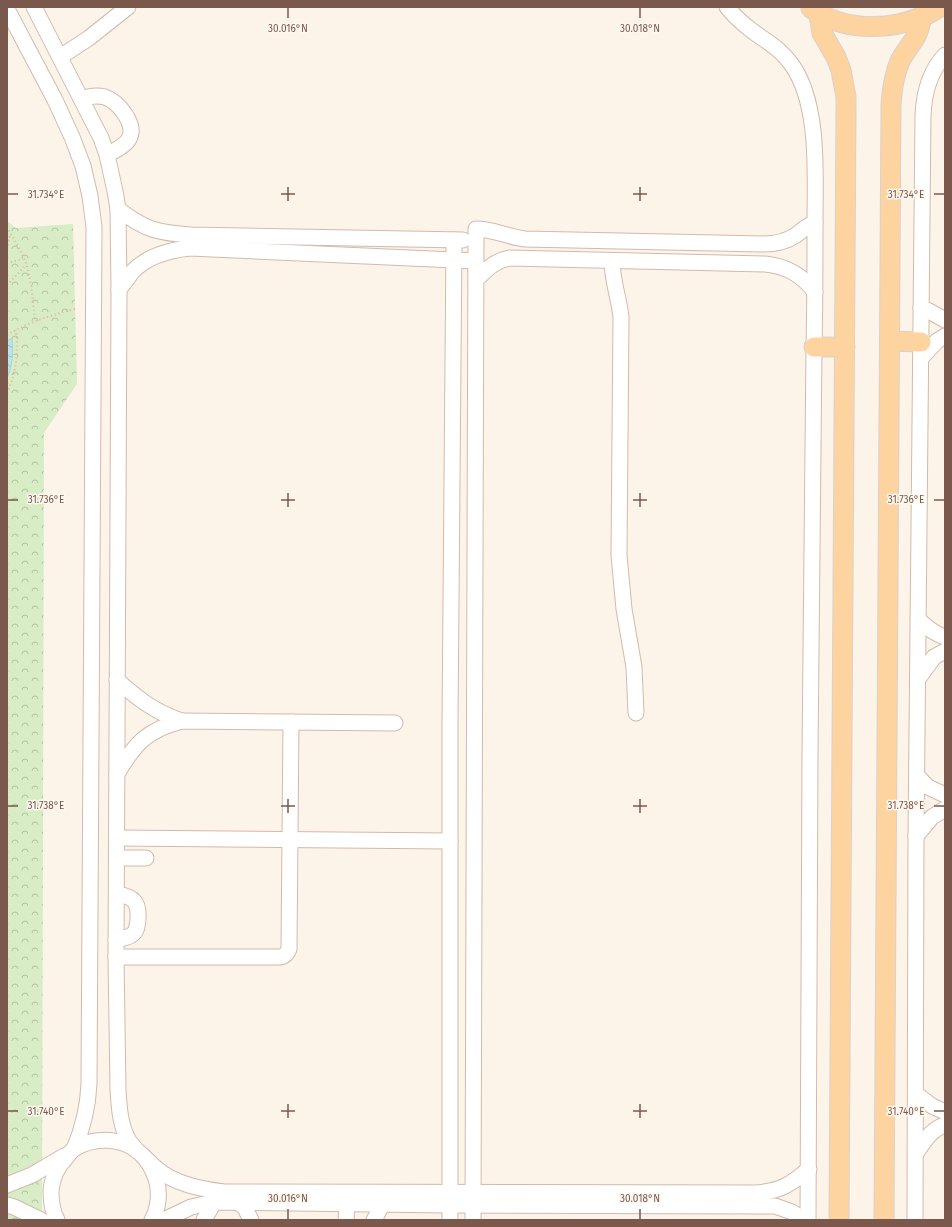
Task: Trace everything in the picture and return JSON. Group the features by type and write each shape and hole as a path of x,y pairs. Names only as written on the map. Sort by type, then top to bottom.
{"main road":[{"path":"815,10 839,22 859,26 880,27 901,24 922,17 940,7"},
{"path":"815,10 822,33 836,57 841,70 846,97 839,1220"},
{"path":"884,1220 892,89 900,61 907,48 916,37 922,17"},
{"path":"890,341 921,350"},
{"path":"814,347 845,347"}],"street":[{"path":"34,7 101,138 107,155 118,209 119,290 116,957 119,1107 128,1140 157,1169 172,1178 189,1185 206,1189 450,1206"},
{"path":"60,58 89,38 128,7"},
{"path":"726,7 741,23 779,50 792,65 806,94 815,166 808,1220"},
{"path":"7,9 56,100 72,137 83,166 90,196 94,227 89,1089 85,1120 73,1150 59,1165 52,1182 51,1201 57,1220"},
{"path":"915,1220 916,836 923,103 930,77 945,55"},
{"path":"81,99 94,96 106,98 117,104 130,121 132,129 126,144 107,155"},
{"path":"118,209 144,227 168,234 199,236 454,240 492,230 525,239 775,244 787,240 810,224 815,223"},
{"path":"473,1206 476,235"},
{"path":"450,1206 450,841 454,240"},
{"path":"119,290 133,271 143,263 166,252 190,248 476,261"},
{"path":"476,280 492,265 509,258 774,265 797,274 815,292"},
{"path":"612,260 612,268 619,298 621,317 619,555 624,609 634,668 636,713"},
{"path":"921,308 929,310 945,320"},
{"path":"921,350 945,336"},
{"path":"918,619 929,630 945,637"},
{"path":"918,679 934,657 945,651"},
{"path":"117,680 150,707 182,720 395,723"},
{"path":"117,775 133,749 145,738 159,729 182,720"},
{"path":"116,957 278,957 285,955 289,949 291,722"},
{"path":"917,776 928,787 945,795"},
{"path":"916,836 932,816 945,809"},
{"path":"117,838 450,841"},
{"path":"117,858 146,858"},
{"path":"116,940 129,937 135,932 138,926 137,904 133,899 117,894"},
{"path":"916,1094 932,1106 945,1112"},
{"path":"916,1153 931,1133 939,1127 945,1125"},
{"path":"7,1185 32,1176 86,1143 99,1140 113,1140 126,1144 140,1153 152,1168 158,1184 158,1202 152,1220"},
{"path":"473,1206 767,1192 781,1189 793,1182 809,1169"},
{"path":"164,1220 191,1207 214,1202 239,1202 450,1206 775,1206 792,1212 804,1220"},
{"path":"204,1220 214,1202"},
{"path":"239,1202 245,1208 251,1220"},
{"path":"346,1220 347,1204"},
{"path":"374,1220 382,1204"},
{"path":"7,1205 41,1220"}],"path":[{"path":"7,227 24,258 33,291 35,321"},
{"path":"7,248 11,234"},
{"path":"7,263 24,258"},
{"path":"7,285 26,265"},
{"path":"7,335 35,321 75,309"},
{"path":"7,393 14,377 18,346 16,330"}],"green space":[{"path":"7,221 16,228 73,224 77,384 44,433 42,1220 7,1220"}],"water":[{"path":"12,338 12,358 7,378 7,341"}]}
